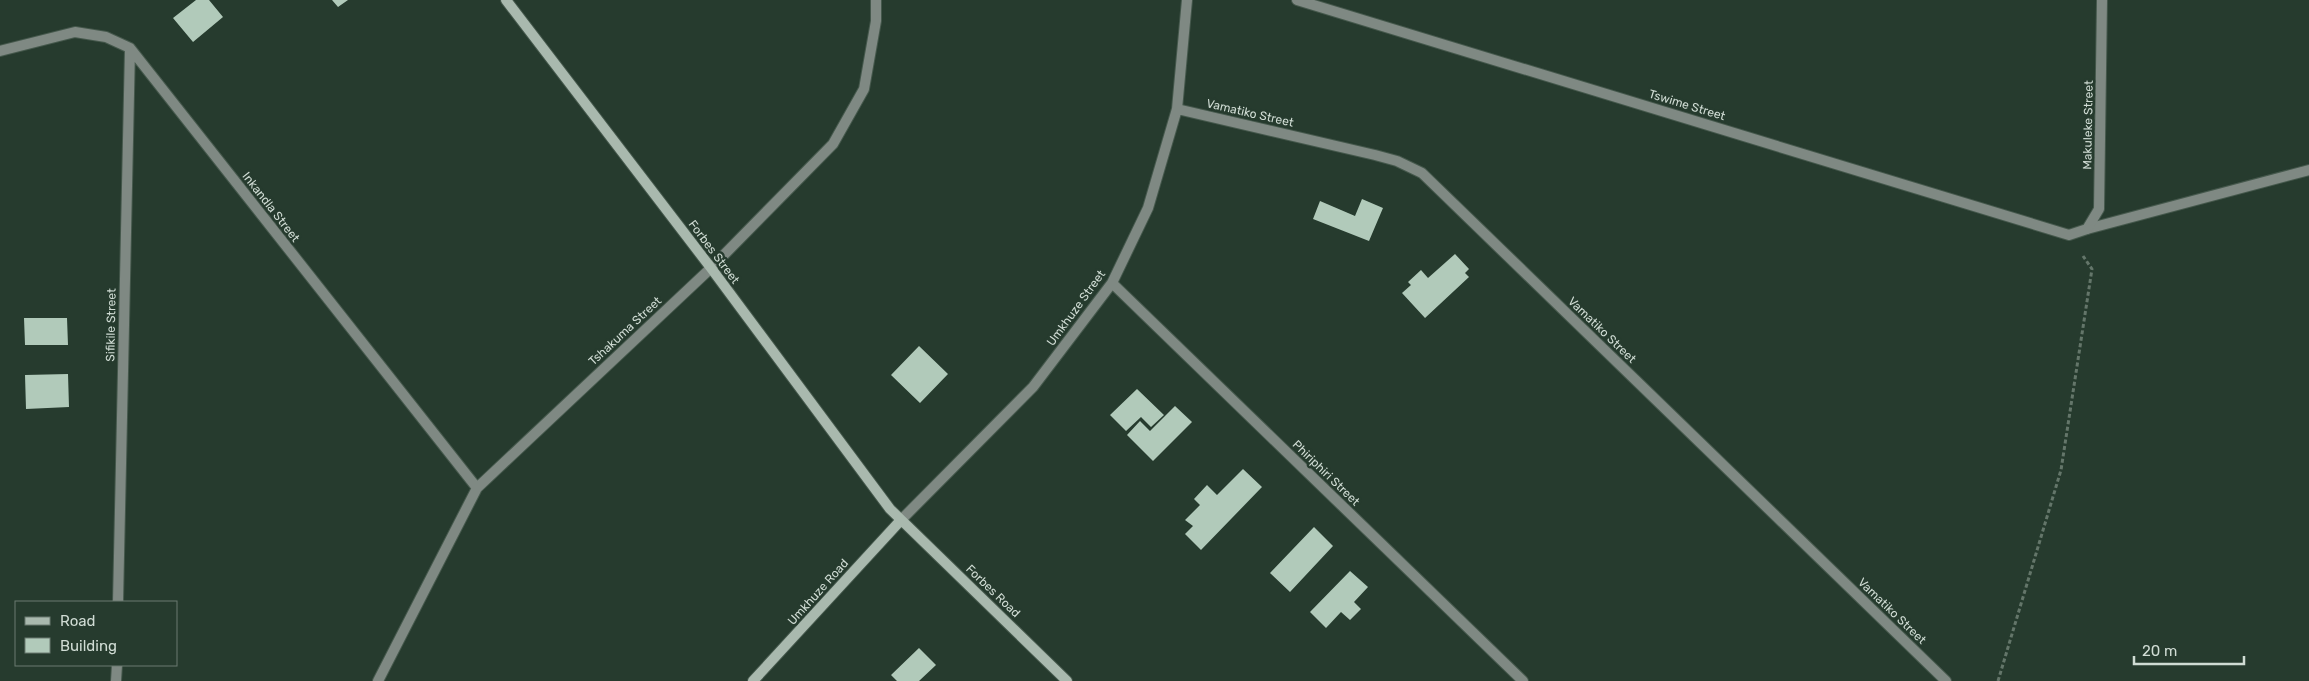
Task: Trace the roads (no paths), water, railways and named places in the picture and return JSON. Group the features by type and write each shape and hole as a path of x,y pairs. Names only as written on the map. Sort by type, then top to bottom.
{"street":[{"name":"Forbes Street","path":"506,0 711,268 890,509 901,520"},
{"name":"Tshakuma Street","path":"378,681 477,488 711,268 832,144 864,89 876,21 876,0"},
{"name":"Umkhuze Street","path":"901,520 1033,387 1112,284 1148,208 1177,109 1187,0"},
{"name":"Tswime Street","path":"1297,0 2069,234 2087,229"},
{"name":"Makuleke Street","path":"2087,229 2099,209 2102,0"},
{"name":"Inkandla Street","path":"0,51 75,32 106,37 130,48 477,488"},
{"name":"Sifikile Street","path":"118,601 130,48"},
{"name":"Vamatiko Street","path":"1177,109 1383,157 1397,161 1422,174 1946,681"},
{"path":"2087,229 2309,170"},
{"name":"Phiriphiri Street","path":"1112,284 1523,681"},
{"name":"Umkhuze Road","path":"753,681 901,520"},
{"name":"Forbes Road","path":"901,520 1067,681"},
{"path":"116,681 117,666"}]}
